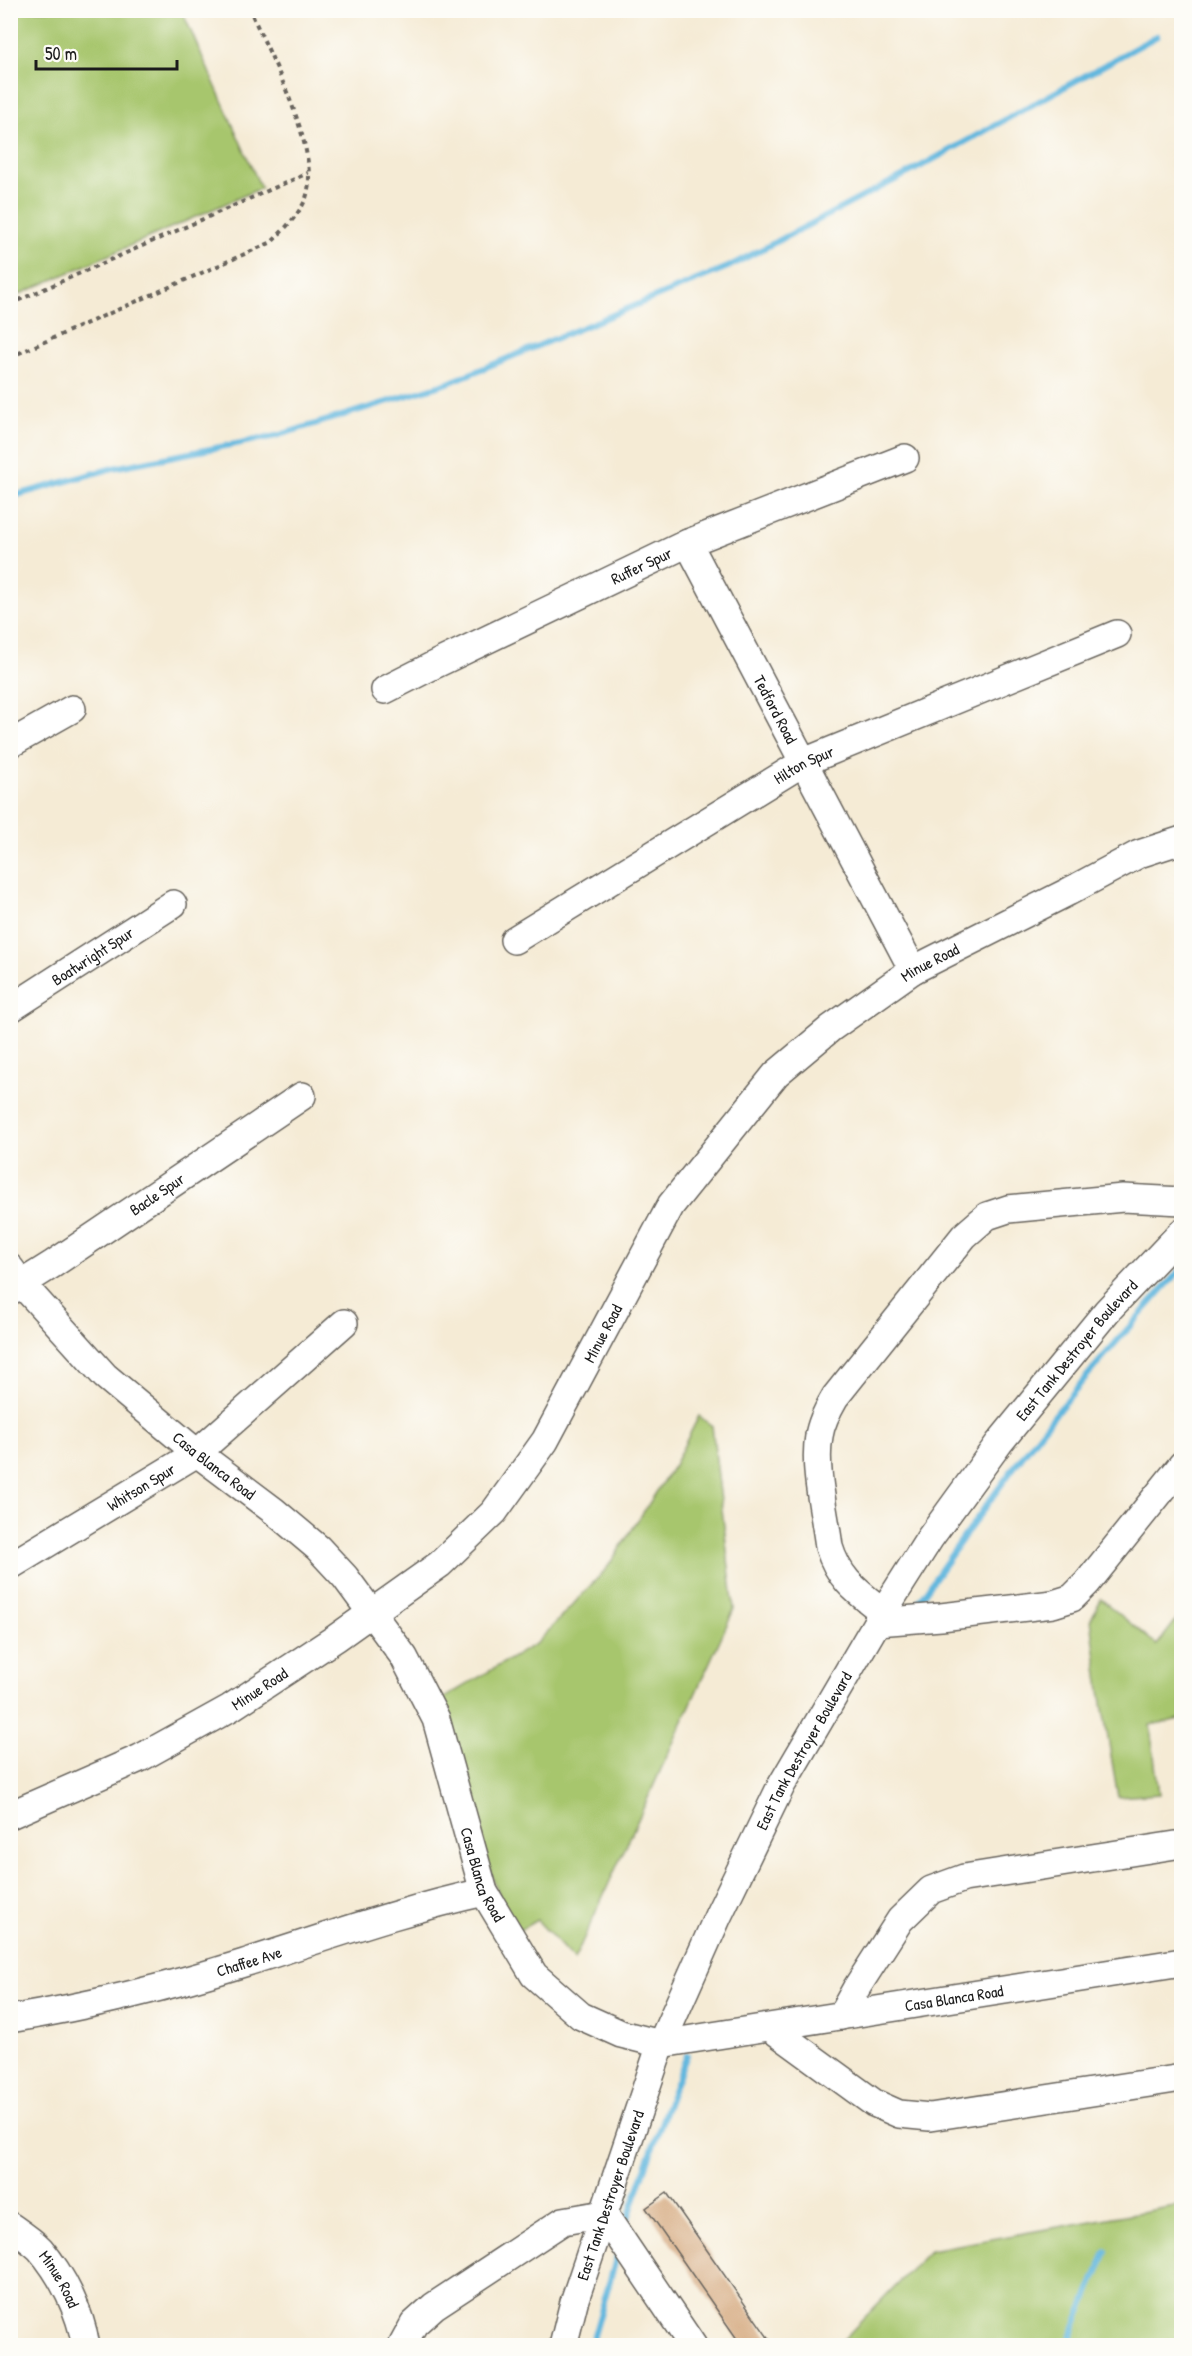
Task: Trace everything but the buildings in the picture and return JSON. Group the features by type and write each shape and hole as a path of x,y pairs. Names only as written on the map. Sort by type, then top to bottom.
{"street":[{"name":"Ruffer Spur","path":"386,690 687,543 905,458"},
{"name":"Tedford Road","path":"687,543 913,970"},
{"name":"Hilton Spur","path":"514,940 804,762 1117,634"},
{"path":"10,744 72,710"},
{"name":"Minue Road","path":"10,1815 140,1758 230,1707 370,1614 440,1564 494,1512 545,1441 670,1205 776,1074 831,1028 913,970 1139,854 1182,840"},
{"name":"Boatwright Spur","path":"10,1009 173,904"},
{"name":"Bacle Spur","path":"14,1280 53,1264 302,1096"},
{"path":"1182,1201 1123,1198 1008,1209 987,1216 964,1236 836,1397 826,1412 819,1435 818,1459 833,1560 848,1585 880,1617 940,1617 1053,1604 1072,1598 1087,1583 1182,1465"},
{"name":"East Tank Destroyer Boulevard","path":"563,2346 574,2302 661,2044 718,1916 781,1786 880,1617 930,1538 999,1443 1107,1311 1182,1233"},
{"name":"Casa Blanca Road","path":"14,1280 105,1376 197,1453 274,1511 318,1548 345,1577 370,1614 404,1657 436,1719 484,1892 534,1975 581,2016 621,2034 661,2044 1182,1962"},
{"name":"Whitson Spur","path":"10,1566 197,1453 344,1323"},
{"path":"841,2016 900,1920 931,1890 964,1878 1182,1844"},
{"name":"Chaffee Ave","path":"10,2019 130,1995 241,1964 434,1903 484,1892"},
{"path":"771,2028 874,2103 899,2114 930,2117 1182,2078"},
{"path":"402,2346 414,2324 434,2306 563,2221 604,2214 693,2346"},
{"name":"Minue Road","path":"10,2226 39,2249 65,2286 83,2330 86,2346"}],"path":[{"path":"10,357 272,242 292,220 306,198 309,163 303,132 250,10"},
{"path":"10,304 308,173"}],"green space":[{"path":"11,10 182,11 261,188 11,298"},
{"path":"699,1416 712,1426 734,1609 574,1960 537,1920 518,1931 501,1901 490,1871 442,1699 537,1643 607,1568 674,1465"},
{"path":"1101,1599 1157,1645 1181,1614 1181,1719 1150,1725 1159,1794 1118,1797 1100,1691 1091,1619"},
{"path":"1181,2205 1181,2345 838,2345 930,2250"}],"waterway":[{"path":"10,497 113,468 276,436 448,383 728,267 914,170 1157,36"},
{"path":"919,1601 994,1494 1042,1431 1110,1348 1182,1268"},
{"path":"628,2218 687,2055"},
{"path":"1067,2346 1106,2252"},
{"path":"591,2346 617,2256"}]}
